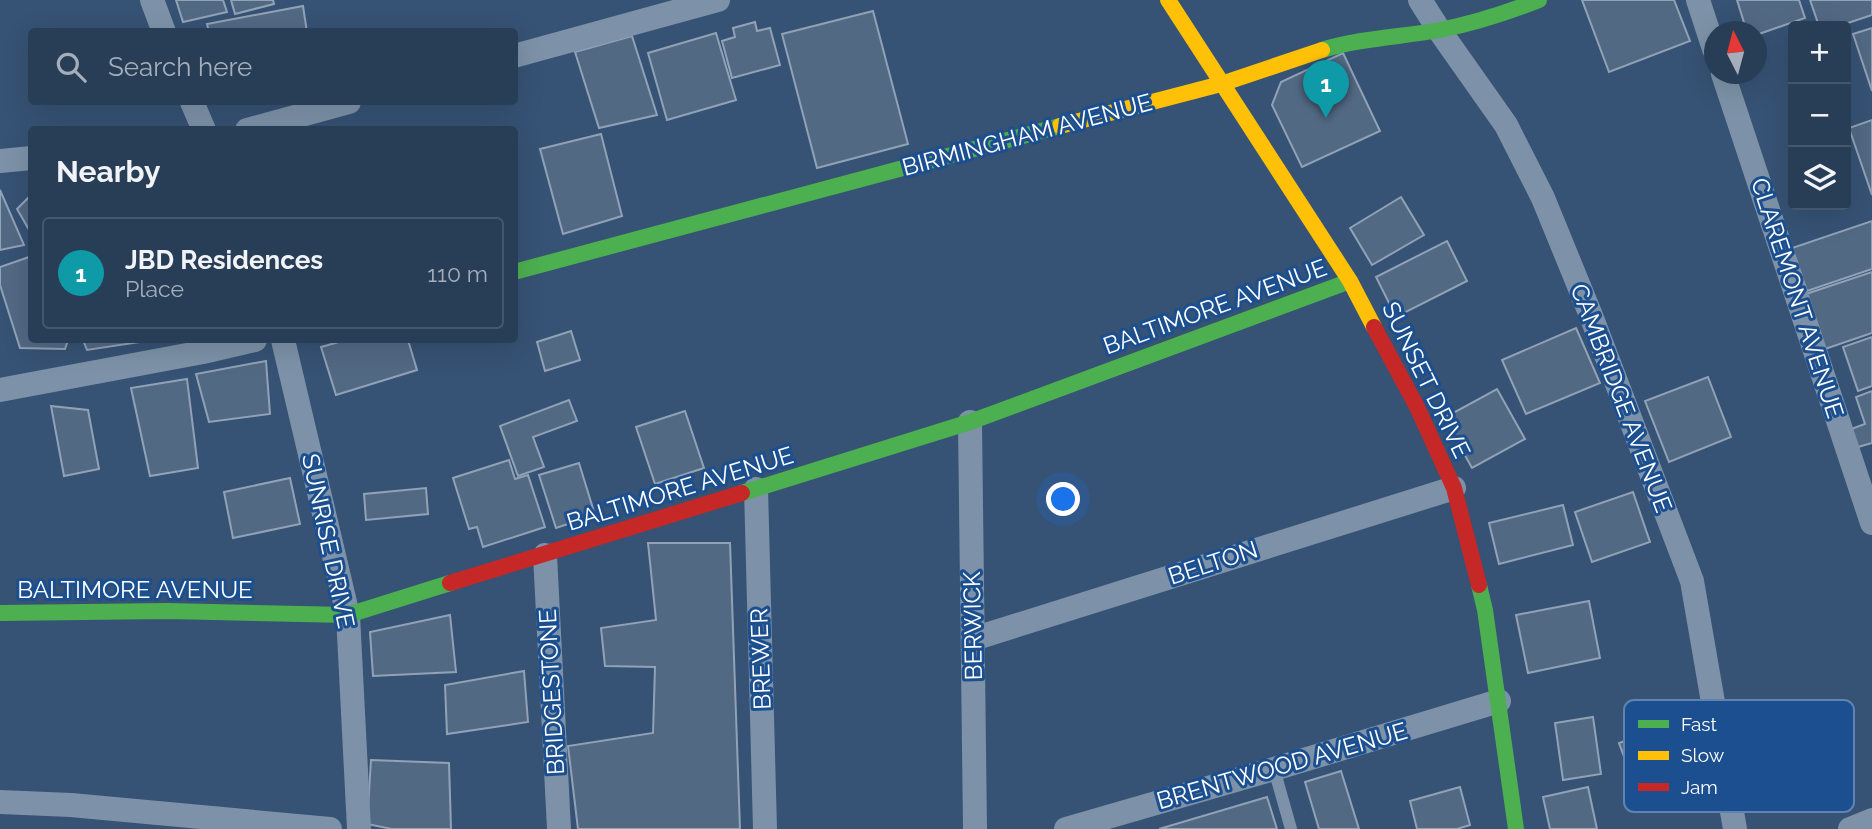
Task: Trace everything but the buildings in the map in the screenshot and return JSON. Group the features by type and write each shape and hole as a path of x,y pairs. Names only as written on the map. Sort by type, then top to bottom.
{"street":[{"path":"152,0 162,28"},
{"path":"518,55 718,0"},
{"name":"SUNSET DRIVE","path":"1168,0 1350,281 1418,407 1454,488 1485,610 1516,829"},
{"name":"CAMBRIDGE AVENUE","path":"1420,0 1438,30 1506,125 1543,198 1590,313 1692,582 1713,700"},
{"name":"BIRMINGHAM AVENUE","path":"518,271 1221,84 1329,48 1438,30 1496,17 1539,0"},
{"path":"1698,0 1705,21"},
{"name":"CLAREMONT AVENUE","path":"1726,84 1872,523"},
{"path":"193,105 202,126"},
{"path":"262,126 338,105"},
{"path":"0,161 28,158"},
{"name":"BALTIMORE AVENUE","path":"0,612 348,614 970,422 1350,281"},
{"path":"0,390 242,343"},
{"name":"SUNRISE DRIVE","path":"284,343 348,614 359,829"},
{"name":"BERWICK","path":"970,422 975,829"},
{"name":"BELTON","path":"973,639 1454,488"},
{"name":"BREWER","path":"756,489 765,829"},
{"name":"BRIDGESTONE","path":"545,555 559,829"},
{"name":"BRENTWOOD AVENUE","path":"1066,829 1499,701"},
{"path":"0,802 71,805 330,829"},
{"path":"1850,829 1872,820"}],"lane":[{"path":"1275,769 1291,829"}],"traffic: fast":[{"path":"1322,50 1453,27 1539,0"},
{"path":"518,271 1060,126"},
{"path":"742,493 970,422 1350,281"},
{"path":"0,613 168,611 348,615 450,583"},
{"path":"1479,585 1485,610 1516,829"}],"traffic: slow":[{"path":"1168,0 1350,281 1374,327"},
{"path":"1060,126 1221,84 1322,50"}],"traffic: jam":[{"path":"1374,327 1417,407 1454,488 1479,585"},
{"path":"450,583 742,493"}],"place":[{"name":"JBD Residences","path":"1326,118"}]}
